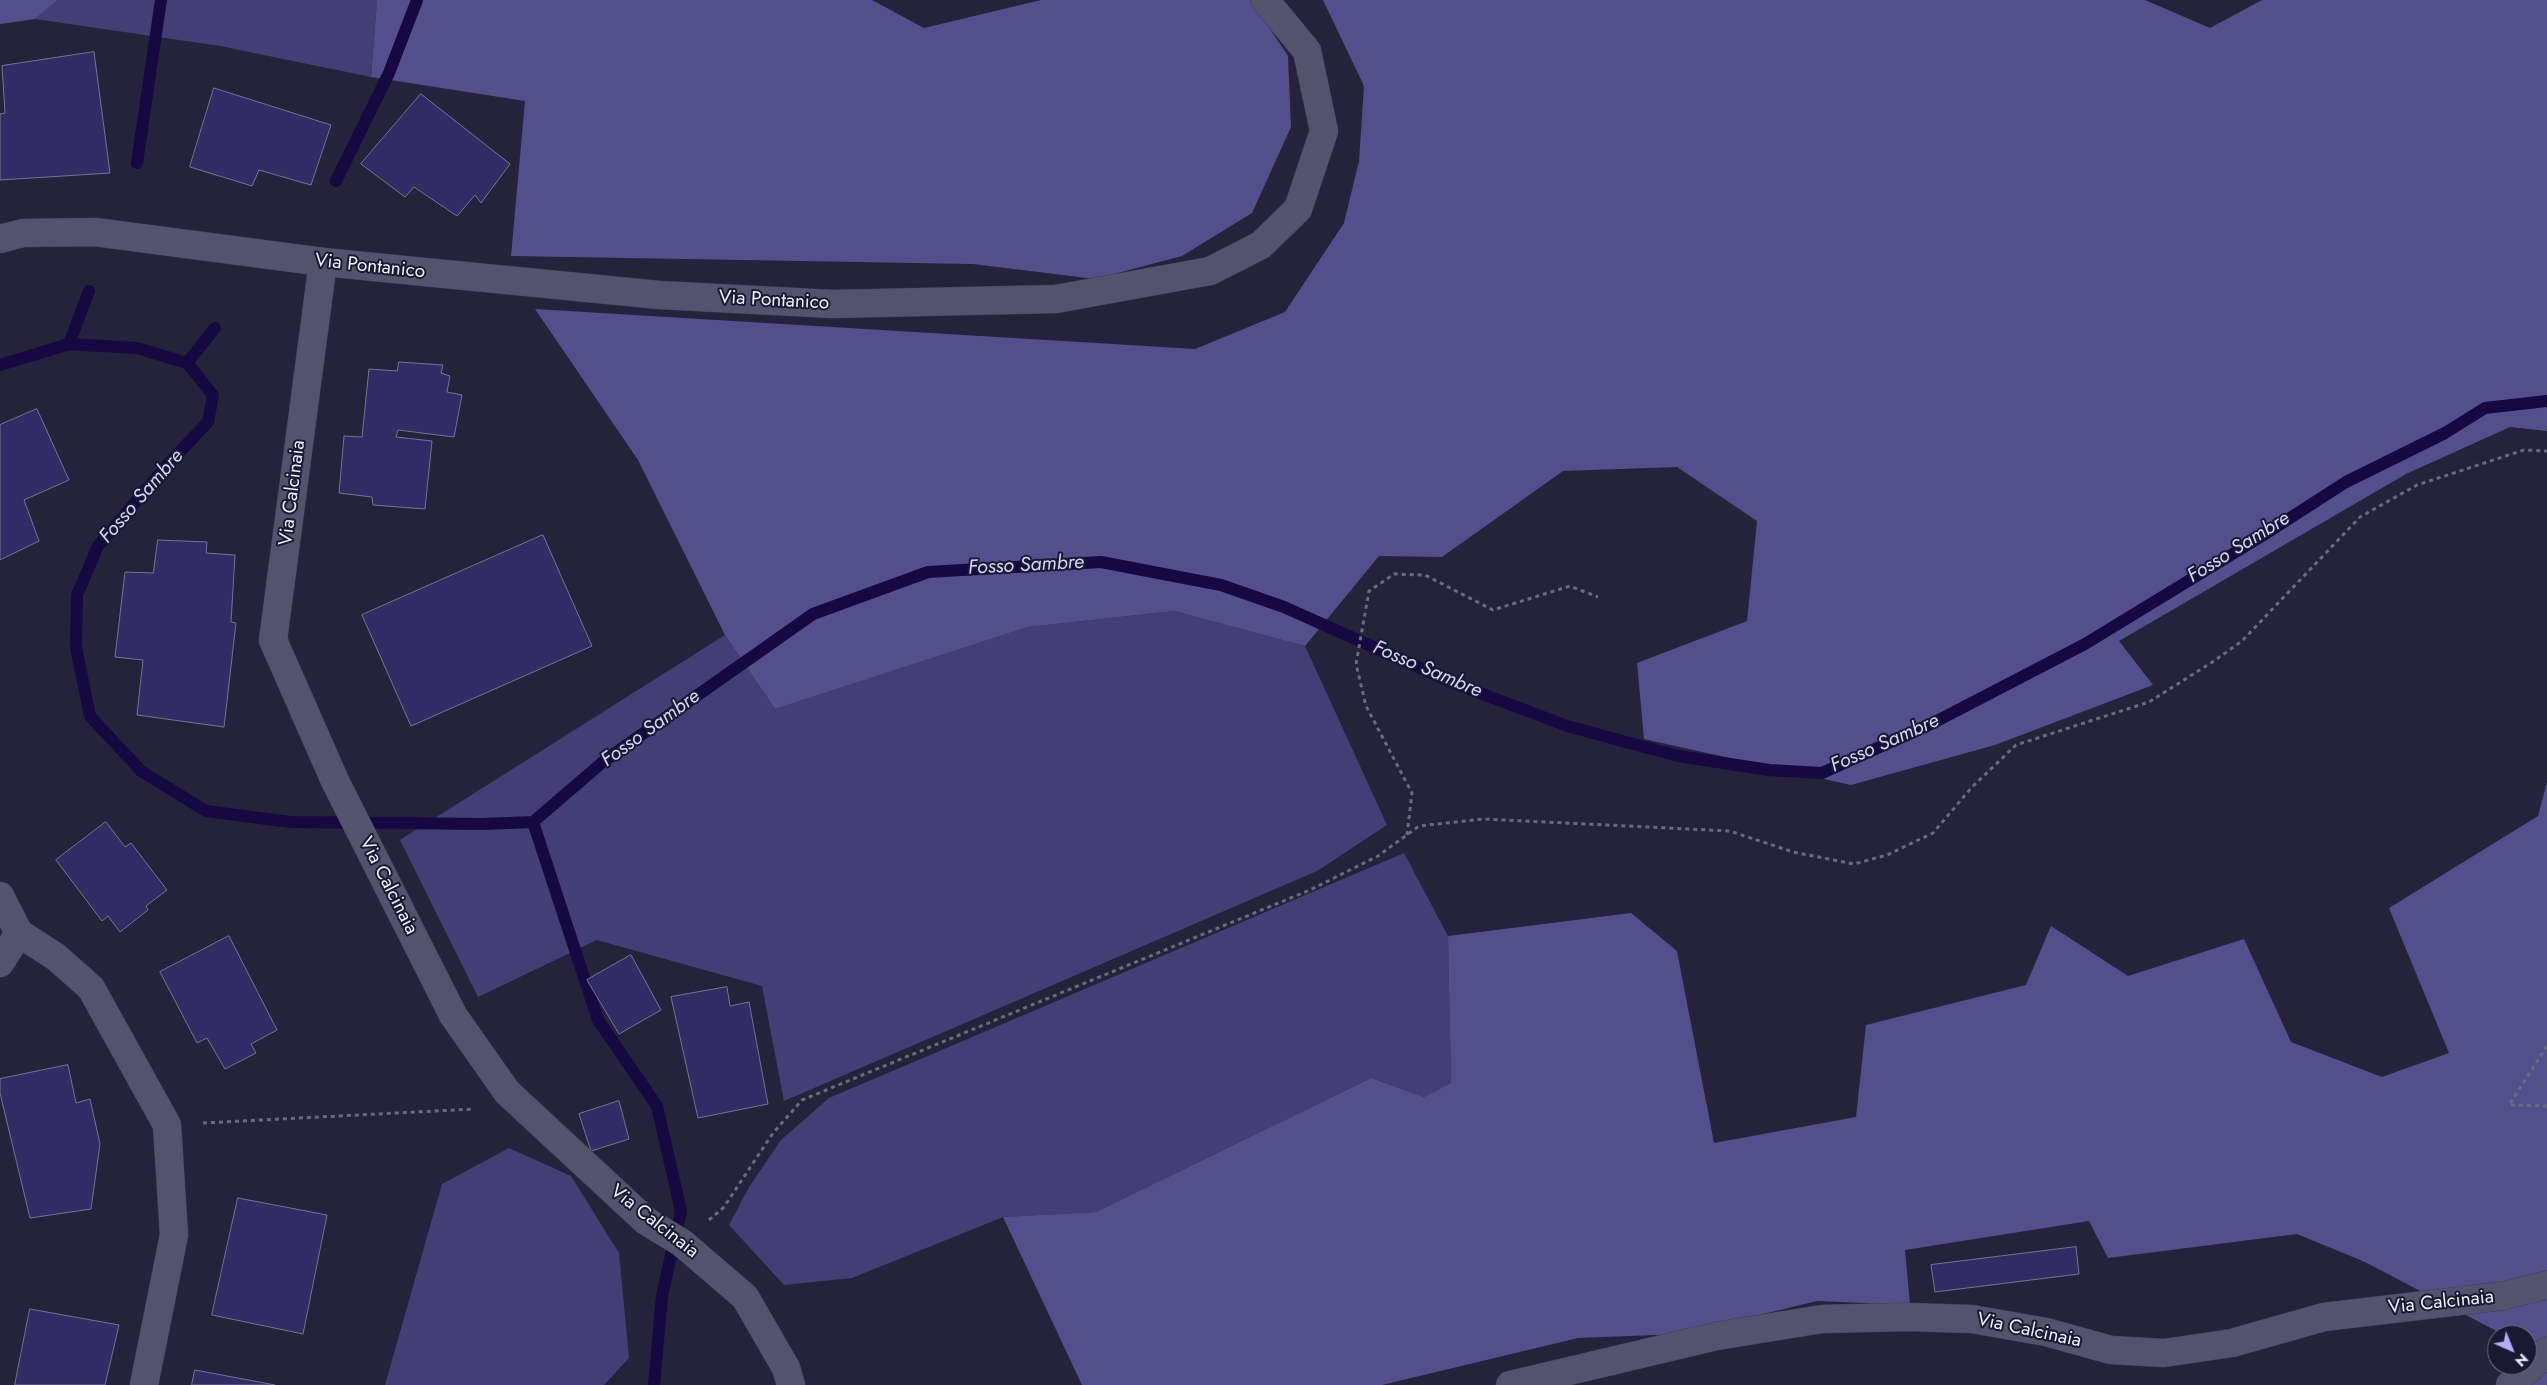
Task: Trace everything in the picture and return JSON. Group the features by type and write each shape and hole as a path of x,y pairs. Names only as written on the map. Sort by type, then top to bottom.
{"street":[{"name":"Via Pontanico","path":"0,239 23,233 95,232 323,262 659,295 832,304 1056,299 1210,270 1261,245 1298,209 1324,131 1307,51 1265,0"},
{"name":"Via Calcinaia","path":"323,262 273,640 335,781 453,1014 506,1092 520,1107 646,1221 682,1243 745,1297 786,1368 791,1385"},
{"path":"0,896 19,933 56,957 91,988 167,1125 174,1234 144,1385"},
{"path":"0,963 19,933"},
{"name":"Via Calcinaia","path":"1510,1385 1718,1336 1822,1319 1907,1317 1972,1319 2046,1332 2111,1350 2164,1353 2232,1343 2324,1317 2502,1296 2547,1286"},
{"path":"2510,1385 2547,1351"}],"path":[{"path":"682,1243 724,1207 773,1133 802,1100 1310,890 1378,856 1419,826 1493,820 1730,831 1793,852 1854,864 1888,856 1932,833 1972,787 2016,746 2149,702 2214,661 2242,640 2360,517 2417,485 2524,450 2547,451"},
{"path":"1406,836 1412,793 1366,706 1356,664 1369,591 1394,574 1425,575 1493,610 1570,586 1598,597"},
{"path":"2547,1046 2509,1105 2547,1106"},
{"path":"167,1125 520,1107"}],"shaded area":[{"path":"0,0 58,0 35,19 0,24"},
{"path":"58,0 377,0 371,77 220,46 35,19"},
{"path":"377,0 872,0 924,28 1041,0 1251,0 1288,56 1291,127 1252,213 1182,256 1095,279 973,264 511,256 525,101 371,77"},
{"path":"1323,0 2145,0 2210,28 2262,0 2547,0 2547,431 2510,427 2406,474 2119,641 2153,685 1995,745 1851,785 1644,739 1637,663 1747,621 1757,521 1677,467 1563,471 1442,557 1379,556 1305,646 1174,611 1028,627 775,709 725,635 638,460 535,309 1195,349 1285,312 1344,223 1359,161 1364,86"},
{"path":"1174,611 1305,646 1387,825 1317,871 784,1101 762,986 597,940 478,997 400,840 725,635 775,709 1028,627"},
{"path":"2547,782 2547,1385 2506,1385 2506,1375 2537,1375 2537,1325 2487,1326 2365,1262 2297,1234 2108,1258 2089,1221 1905,1250 1910,1305 1817,1301 1681,1334 1578,1338 1382,1385 1082,1385 1003,1217 1096,1212 1371,1078 1424,1097 1451,1083 1448,936 1631,913 1677,951 1714,1143 1856,1117 1866,1025 2026,985 2051,926 2128,976 2244,939 2291,1042 2382,1077 2449,1053 2389,908 2538,816"},
{"path":"1404,853 1448,936 1451,1083 1424,1097 1371,1078 1096,1212 1003,1217 852,1278 784,1285 729,1225 749,1187 781,1140 829,1098"},
{"path":"509,1148 571,1176 619,1253 629,1358 604,1385 385,1385 442,1184"}],"building":[{"path":"94,52 110,173 0,180 0,114 5,113 2,66"},
{"path":"214,88 331,125 311,185 259,170 252,186 190,167"},
{"path":"421,94 510,164 481,203 475,195 457,216 414,187 405,197 361,164"},
{"path":"399,362 443,365 441,373 450,376 447,392 462,395 454,437 398,430 396,437 432,441 425,509 373,505 372,497 339,493 344,436 362,437 369,369 397,371"},
{"path":"37,409 69,480 24,500 39,541 0,560 0,425"},
{"path":"543,535 592,646 411,726 362,615"},
{"path":"158,540 207,542 206,553 235,555 231,622 236,623 224,727 137,715 143,660 115,657 125,572 153,573"},
{"path":"106,822 125,847 131,843 167,890 146,906 148,910 120,932 108,916 102,921 56,860"},
{"path":"229,936 277,1030 251,1044 256,1053 225,1069 207,1038 197,1043 160,972"},
{"path":"631,955 661,1010 619,1034 587,980"},
{"path":"727,987 730,1006 749,1002 768,1104 698,1118 671,997"},
{"path":"68,1065 76,1103 90,1099 100,1144 91,1209 30,1218 0,1093 0,1079"},
{"path":"619,1101 629,1139 591,1151 579,1114"},
{"path":"238,1198 327,1215 303,1334 212,1315"},
{"path":"2076,1247 2079,1274 1935,1292 1931,1265"},
{"path":"30,1309 119,1325 105,1385 15,1385"},
{"path":"195,1370 275,1385 192,1385"}],"waterway":[{"path":"137,163 161,0"},
{"path":"336,181 389,73 417,0"},
{"path":"69,344 89,291"},
{"path":"187,363 215,328"},
{"name":"Fosso Sambre","path":"0,365 69,344 137,348 187,363 213,395 208,422 170,462 98,546 77,595 76,648 90,716 141,771 206,811 290,822 483,824 533,822 604,761 813,614 928,572 1101,562 1221,585 1284,607 1456,684 1567,726 1678,756 1769,770 1822,773 1933,723 2085,644 2262,536 2346,482 2445,433 2485,408 2547,401"},
{"path":"533,822 598,1020 657,1106 681,1211 662,1296 654,1385"}]}
